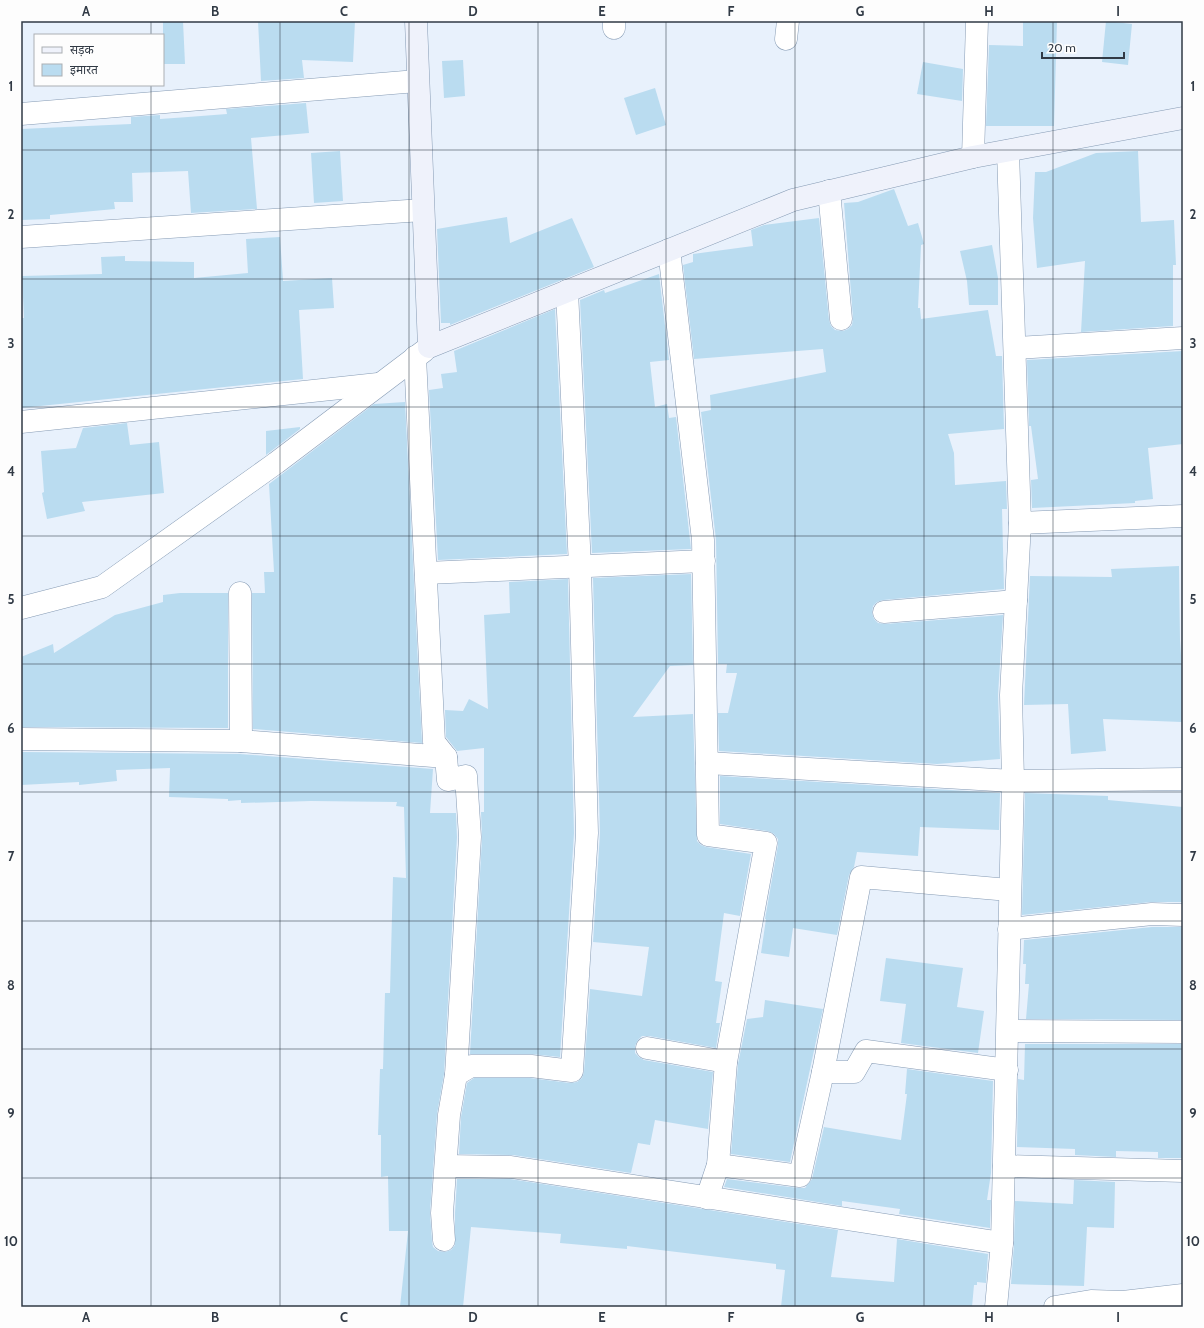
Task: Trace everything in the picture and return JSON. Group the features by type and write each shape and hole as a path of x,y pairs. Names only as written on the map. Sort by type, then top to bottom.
{"street":[{"path":"416,21 417,81 423,210 422,352 426,573 434,742 446,757 448,780 466,776 470,837 456,1075 449,1115 442,1213 444,1240"},
{"path":"973,157 977,21"},
{"path":"21,114 417,81"},
{"path":"21,608 102,587 276,463 422,352 567,291 793,200 973,157 1183,118"},
{"path":"996,1307 1002,1243 1008,1031 1009,890 1013,781 1011,695 1020,522 1008,151"},
{"path":"829,191 841,319"},
{"path":"21,237 423,210"},
{"path":"669,250 703,540 708,835 766,843 726,1062 718,1165 707,1198"},
{"path":"456,1075 471,1066 531,1066 572,1071 587,833 580,567 567,291"},
{"path":"1014,348 1183,338"},
{"path":"21,422 378,384"},
{"path":"1020,522 1183,516"},
{"path":"426,573 704,561"},
{"path":"240,593 241,741"},
{"path":"884,612 1016,601"},
{"path":"21,739 241,741 446,757"},
{"path":"707,763 1013,781 1183,779"},
{"path":"718,1165 800,1176 823,1072 861,877 1009,890"},
{"path":"1009,929 1152,914 1183,915"},
{"path":"1008,1031 1183,1032"},
{"path":"647,1048 726,1062"},
{"path":"823,1072 854,1072 866,1051 1006,1070"},
{"path":"446,1166 511,1167 1002,1243"},
{"path":"1004,1166 1183,1171"},
{"path":"1055,1307 1123,1302 1183,1295"}],"building":[{"path":"163,21 183,21 185,64 164,64"},
{"path":"258,21 355,21 353,62 302,60 304,78 261,81"},
{"path":"1023,21 1057,21 1054,126 986,126 989,45 1023,46"},
{"path":"1106,21 1132,24 1128,65 1102,62"},
{"path":"463,60 465,96 444,98 442,61"},
{"path":"923,62 963,69 962,101 917,94"},
{"path":"655,88 666,125 636,135 624,98"},
{"path":"306,103 309,133 251,138 257,209 191,213 188,171 132,173 133,202 114,202 115,209 50,215 50,219 21,220 21,129 131,124 131,117 160,115 160,119 227,114 226,109"},
{"path":"340,151 343,201 314,203 311,153"},
{"path":"1138,151 1141,222 1174,220 1176,265 1173,265 1173,326 1081,332 1085,261 1037,268 1033,218 1035,172 1046,172 1096,153"},
{"path":"894,189 908,226 918,223 924,244 921,245 918,308 920,308 921,319 988,310 996,356 1002,356 1004,429 948,434 954,453 955,485 1006,481 1007,509 1002,509 1004,589 883,600 877,602 873,606 872,613 874,619 878,623 885,624 1003,615 998,695 1000,759 937,764 719,751 718,713 728,713 737,673 726,673 727,664 718,664 716,540 701,412 711,410 710,395 826,372 823,349 694,359 683,265 693,262 693,254 753,246 751,230 764,225 819,218 829,320 831,326 835,330 843,331 852,325 853,318 844,203 858,202"},
{"path":"507,217 510,243 572,218 594,267 450,325 450,323 441,323 437,229"},
{"path":"280,237 283,281 332,278 334,308 299,310 303,379 21,408 21,318 24,318 22,276 102,274 101,257 125,256 125,261 194,262 194,278 248,273 246,239"},
{"path":"992,245 998,278 998,305 969,305 967,281 960,251"},
{"path":"659,274 669,360 650,362 655,407 667,404 669,418 676,417 691,549 592,553 580,300 604,290 605,293"},
{"path":"555,309 567,554 438,560 429,390 443,388 441,374 457,372 454,351"},
{"path":"1183,351 1183,444 1148,448 1153,499 1135,501 1135,503 1032,508 1031,480 1038,479 1031,426 1029,426 1027,360"},
{"path":"405,402 422,743 253,729 252,593 265,593 264,572 274,572 269,484 374,404"},
{"path":"127,423 130,445 159,442 164,493 82,502 85,511 47,519 42,493 44,492 41,451 76,448 83,428"},
{"path":"300,427 300,429 266,455 266,431"},
{"path":"1179,566 1180,640 1183,685 1182,722 1103,719 1106,751 1071,754 1068,704 1024,705 1030,576 1112,577 1111,569"},
{"path":"691,574 693,665 670,666 633,717 693,714 697,841 706,847 751,854 740,916 724,913 715,981 722,982 716,1023 720,1023 716,1048 642,1036 635,1046 635,1053 644,1060 713,1072 708,1129 655,1120 650,1145 638,1143 631,1173 513,1155 459,1154 461,1117 467,1083 474,1078 530,1078 570,1083 577,1082 582,1078 584,1072 590,989 642,996 649,947 593,942 600,833 593,578"},
{"path":"568,579 574,833 560,1057 531,1054 470,1054 482,838 481,812 484,812 484,748 457,751 446,737 445,710 463,711 469,699 488,709 484,615 510,613 509,582"},
{"path":"180,593 228,593 228,728 21,727 21,657 53,644 54,653 115,615 163,602 163,595"},
{"path":"21,752 240,754 433,769 430,813 456,813 457,837 444,1074 437,1114 430,1212 433,1247 438,1251 445,1252 451,1250 455,1245 457,1179 510,1179 838,1230 831,1277 894,1282 897,1239 988,1254 986,1283 977,1282 977,1285 974,1285 972,1307 781,1307 785,1270 776,1269 776,1264 627,1246 627,1249 560,1243 561,1234 471,1227 463,1307 400,1307 408,1231 389,1231 388,1176 381,1177 381,1135 378,1135 380,1069 383,1069 385,993 390,993 393,877 406,878 404,807 396,806 397,802 311,801 241,803 241,800 228,801 228,799 169,797 170,768 116,770 117,781 79,785 79,782 21,785"},
{"path":"720,776 1000,793 999,830 920,827 918,856 857,852 854,867 849,875 837,935 793,928 789,957 761,953 778,839 774,834 768,831 720,824"},
{"path":"1025,793 1108,796 1108,800 1183,807 1183,902 1151,902 1022,915"},
{"path":"1152,927 1183,927 1183,1020 1026,1019 1029,984 1025,984 1026,964 1023,964 1024,940"},
{"path":"886,958 963,968 957,1007 984,1011 978,1053 901,1043 906,1004 880,1001"},
{"path":"765,1000 823,1009 790,1162 731,1154 738,1064 747,1019 763,1017"},
{"path":"1025,1044 1183,1044 1183,1158 1158,1158 1158,1152 1116,1151 1116,1157 1075,1155 1075,1149 1017,1147 1018,1079 1024,1080"},
{"path":"907,1069 993,1081 991,1173 987,1200 991,1200 990,1228 899,1214 900,1209 842,1201 842,1206 724,1187 727,1179 805,1188 812,1179 824,1127 901,1140 907,1094 905,1094"},
{"path":"1074,1180 1115,1182 1114,1228 1087,1227 1084,1286 1011,1284 1015,1201 1073,1204"}]}
